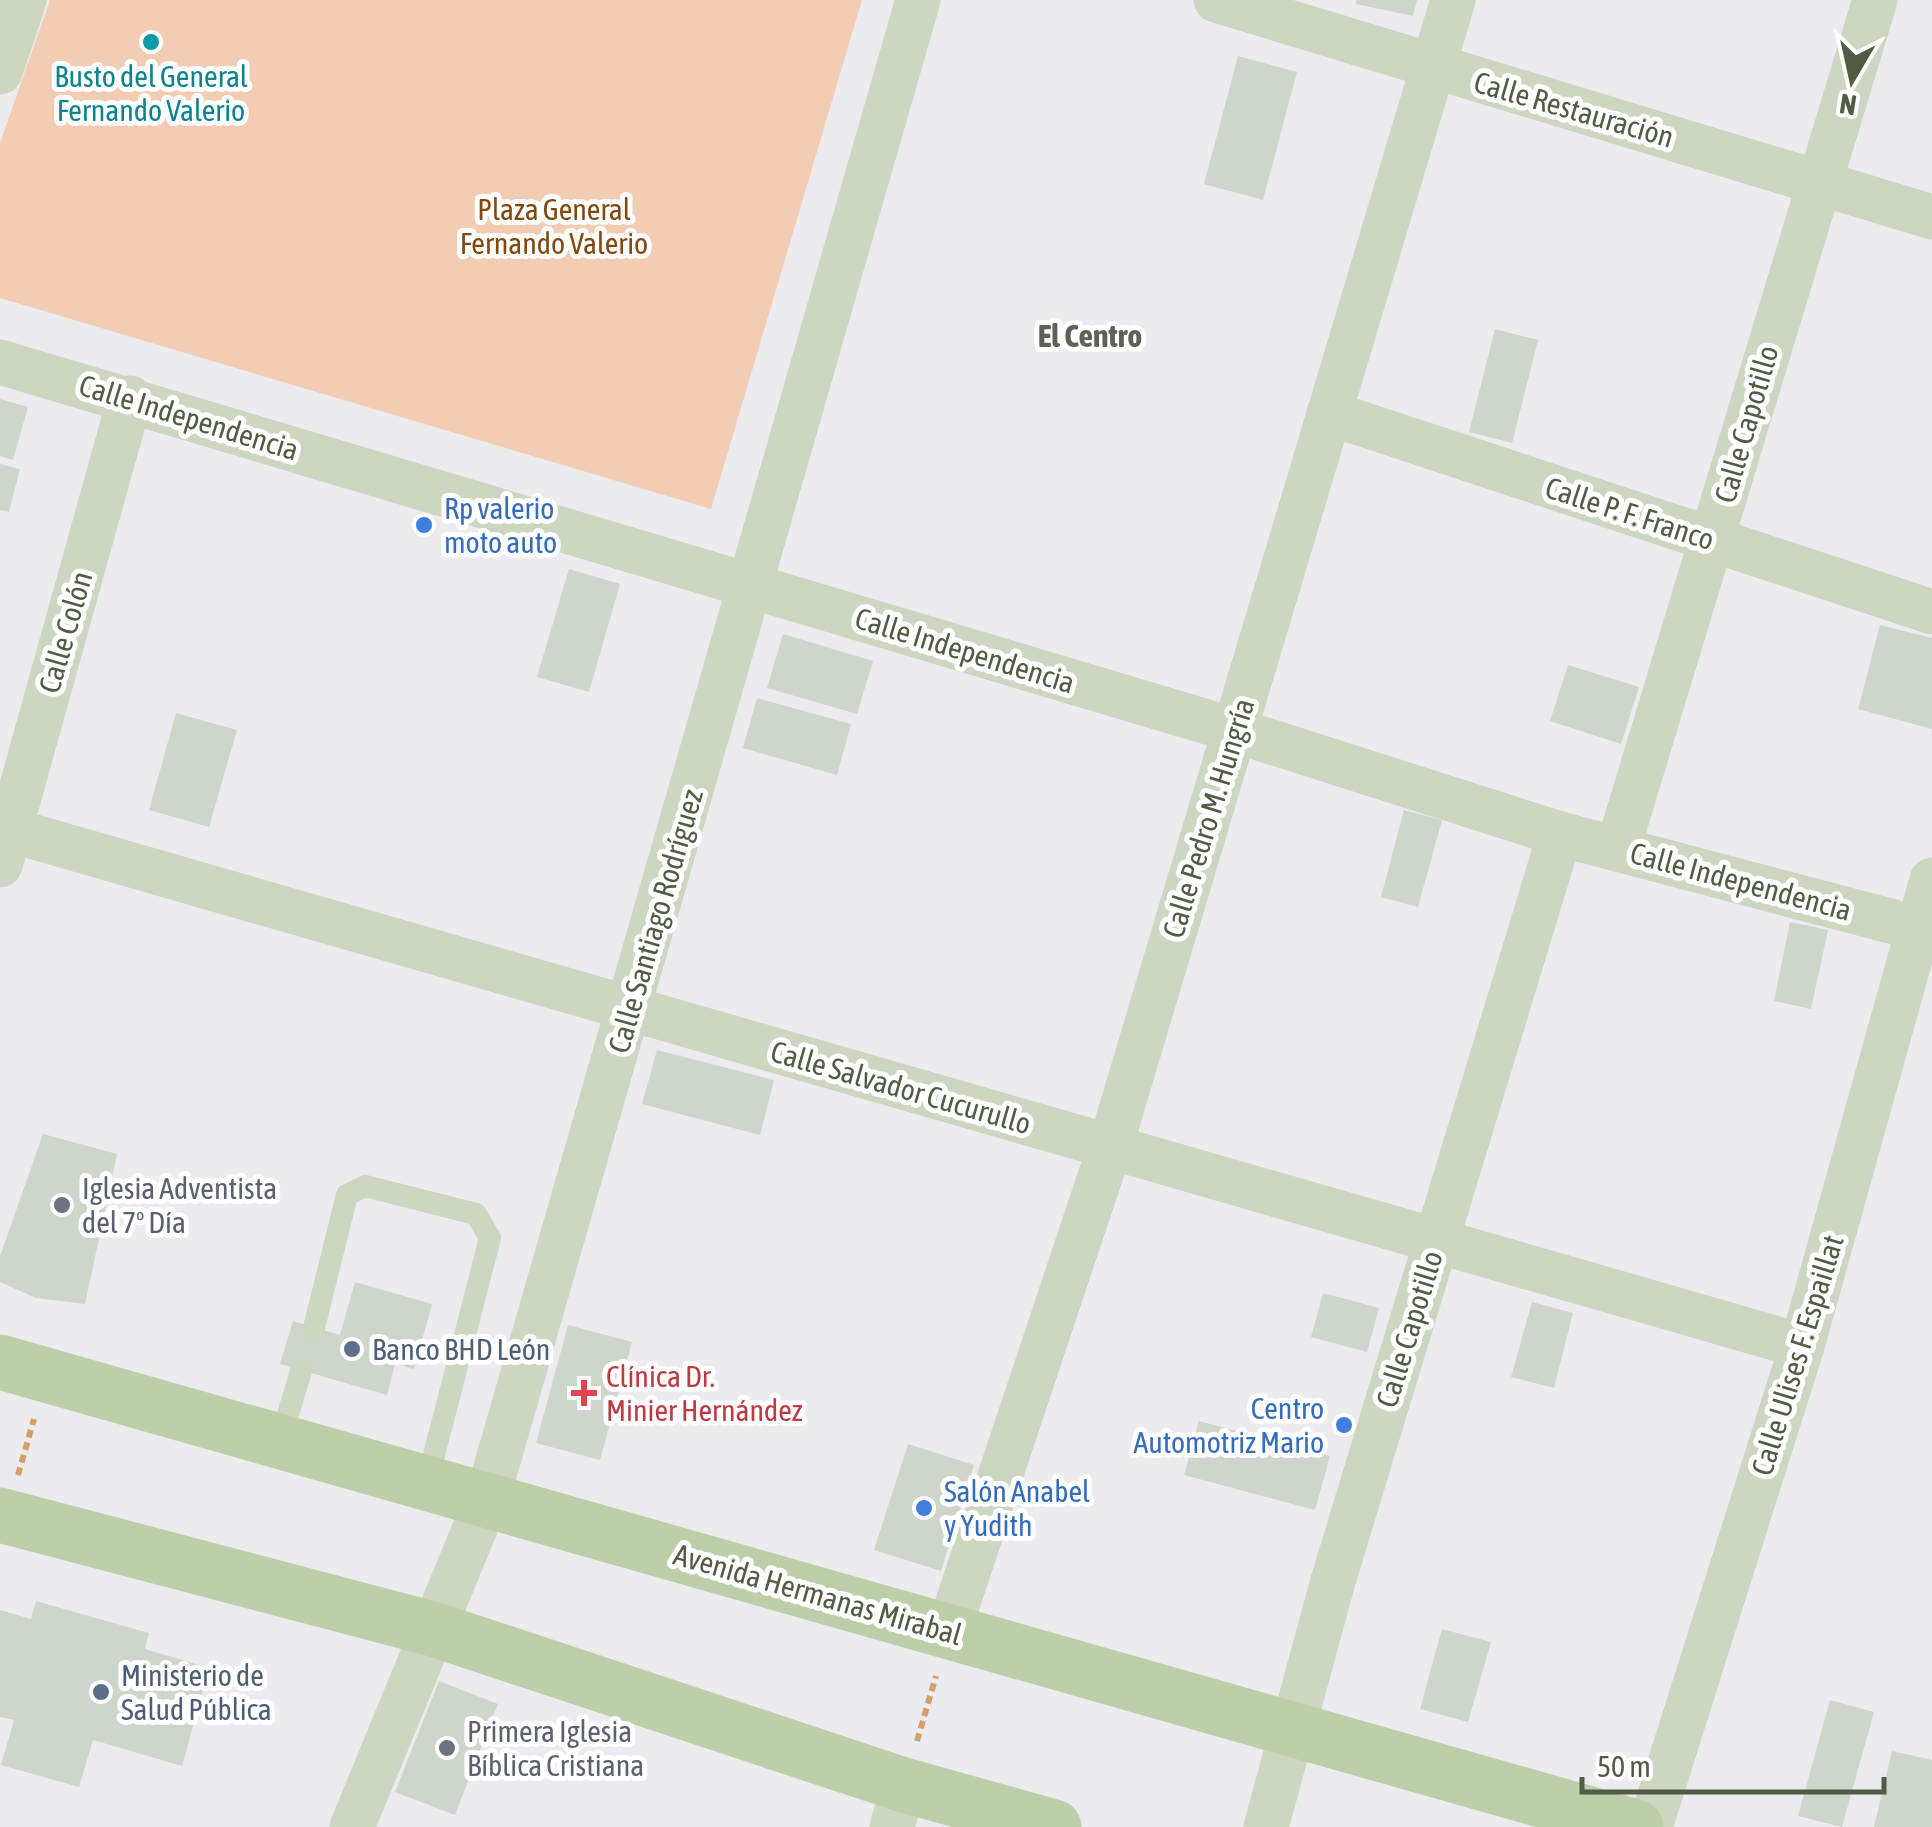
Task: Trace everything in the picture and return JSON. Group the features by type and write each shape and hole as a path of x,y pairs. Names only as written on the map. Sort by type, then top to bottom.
{"main road":[{"name":"Avenida Hermanas Mirabal","path":"23,1368 1636,1827"},
{"path":"3,1516 433,1629 898,1806 1054,1827"}],"street":[{"name":"Calle Santiago Rodríguez","path":"352,1827 487,1499 918,0"},
{"name":"Calle Restauración","path":"1216,0 1932,217"},
{"name":"Calle Pedro M. Hungría","path":"948,1632 1110,1147 1453,0"},
{"name":"Calle Capotillo","path":"1618,848 1875,0"},
{"path":"0,72 16,2"},
{"name":"Calle Independencia","path":"0,362 1234,730 1560,834 1926,930"},
{"name":"Calle Colón","path":"3,840 130,398"},
{"name":"Calle P. F. Franco","path":"1329,413 1932,612"},
{"name":"Calle Capotillo","path":"1266,1827 1435,1242 1560,834"},
{"name":"Calle Salvador Cucurullo","path":"3,840 630,1009 1802,1346"},
{"name":"Calle Ulises F. Espaillat","path":"1650,1827 1802,1346 1926,930 1932,880"}],"lane":[{"path":"314,1328 347,1194 365,1186 476,1214 490,1238 427,1482"},
{"path":"280,1441 301,1371"}],"path":[{"path":"3,1516 23,1368"},
{"path":"898,1806 948,1632"}],"green space":[{"name":"Plaza General Fernando Valerio","path":"50,0 862,0 711,509 0,298 0,143"}],"building":[{"path":"1356,0 1417,0 1413,16 1356,4"},
{"path":"1238,56 1297,72 1263,200 1204,184"},
{"path":"1495,329 1538,340 1512,443 1469,432"},
{"path":"0,399 28,407 13,460 0,456"},
{"path":"0,464 20,469 9,512 0,510"},
{"path":"569,569 620,584 589,692 537,677"},
{"path":"1880,625 1932,638 1932,729 1858,709"},
{"path":"783,634 873,661 857,714 767,688"},
{"path":"1568,665 1639,687 1621,744 1550,721"},
{"path":"757,698 851,724 837,775 743,748"},
{"path":"176,713 237,730 209,827 149,810"},
{"path":"1404,810 1442,820 1418,907 1381,897"},
{"path":"1790,922 1828,930 1811,1009 1774,1001"},
{"path":"657,1050 774,1080 760,1135 642,1104"},
{"name":"Iglesia Adventista del 7º Día","path":"43,1134 117,1154 85,1304 36,1298 0,1282 0,1256"},
{"name":"Banco BHD León","path":"355,1282 432,1304 414,1369 395,1364 387,1395 280,1364 293,1321 340,1335"},
{"path":"1323,1293 1379,1308 1367,1352 1311,1337"},
{"path":"1532,1302 1573,1313 1554,1388 1511,1377"},
{"name":"Clínica Dr. Minier Hernández","path":"568,1325 632,1342 600,1460 536,1443"},
{"path":"1199,1421 1330,1456 1315,1510 1184,1475"},
{"name":"Salón Anabel y Yudith","path":"908,1444 974,1465 941,1571 874,1550"},
{"name":"Ministerio de Salud Pública","path":"36,1601 149,1633 145,1649 209,1668 182,1766 93,1740 79,1787 1,1765 14,1720 0,1717 0,1610 31,1619"},
{"path":"1442,1629 1491,1642 1468,1722 1420,1709"},
{"name":"Primera Iglesia Bíblica Cristiana","path":"439,1681 498,1704 455,1815 395,1792"},
{"path":"1830,1700 1874,1712 1842,1827 1798,1816"},
{"path":"1892,1751 1932,1760 1932,1827 1874,1827"}],"place":[{"name":"Busto del General Fernando Valerio","path":"151,42"},
{"name":"Rp valerio moto auto","path":"424,525"},
{"name":"Iglesia Adventista del 7º Día","path":"62,1205"},
{"name":"Banco BHD León","path":"352,1349"},
{"name":"Clínica Dr. Minier Hernández","path":"584,1393"},
{"name":"Centro Automotriz Mario","path":"1344,1425"},
{"name":"Salón Anabel y Yudith","path":"924,1508"},
{"name":"Ministerio de Salud Pública","path":"101,1692"},
{"name":"Primera Iglesia Bíblica Cristiana","path":"447,1748"}],"district":[{"name":"El Centro","path":"1090,335"}]}
